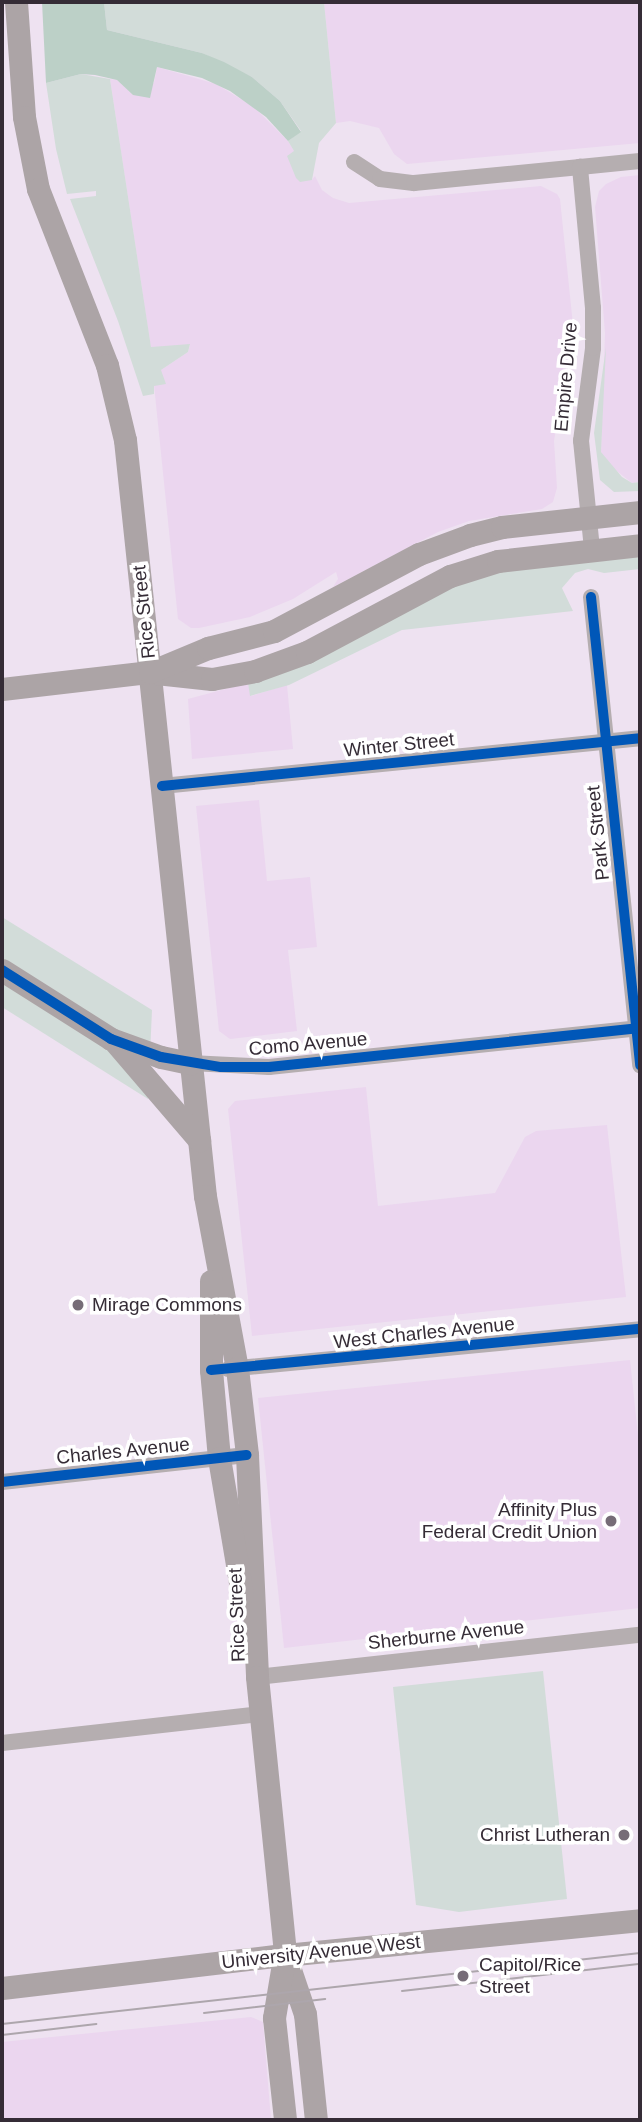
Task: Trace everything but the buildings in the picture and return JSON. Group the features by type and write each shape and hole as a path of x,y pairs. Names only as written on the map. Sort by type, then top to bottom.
{"main road":[{"name":"Rice Street","path":"16,2 24,117 38,189 94,328 116,394 133,498 199,1140 211,1238 237,1368 247,1455 257,1677 285,1955 305,2014 316,2120"},
{"path":"150,672 208,648 241,642 293,623 419,554 449,541 502,527 640,512"},
{"path":"2,690 150,672 212,679 255,671 307,652 450,576 498,561 640,545"},
{"name":"Como Avenue","path":"2,970 111,1039 161,1057 190,1063"},
{"path":"111,1039 199,1140"},
{"name":"Rice Street","path":"211,1238 211,1370 219,1458 257,1677"},
{"name":"University Avenue West","path":"2,1988 285,1955 640,1920"},
{"name":"Rice Street","path":"285,1955 274,2018 285,2120"}],"street":[{"path":"354,162 380,179 414,183 640,161"},
{"name":"Empire Drive","path":"580,167 593,308 593,348 581,441 592,549"},
{"name":"Park Street","path":"592,597 640,1065"},
{"name":"Winter Street","path":"162,786 640,738"},
{"name":"Como Avenue","path":"190,1063 269,1067 638,1029"},
{"name":"West Charles Avenue","path":"211,1370 640,1329"},
{"name":"Charles Avenue","path":"2,1482 247,1455"},
{"name":"Sherburne Avenue","path":"257,1677 640,1634"},
{"path":"2,1743 261,1714"}],"shaded area":[{"path":"104,2 324,2 336,123 319,143 312,180 300,182 287,156 294,151 288,141 301,131 280,101 252,77 202,53 107,30"},
{"path":"324,2 640,2 640,143 407,164 394,154 379,128 350,121 336,123"},
{"path":"157,67 216,84 254,107 288,141 312,180 315,176 322,190 333,198 349,203 541,186 557,194 560,199 573,325 554,441 557,488 553,502 542,509 469,521 438,532 333,587 338,579 336,572 293,599 250,617 199,628 191,628 178,619 154,385 161,370 188,352 190,345 151,348 110,79 117,80 133,95 154,83"},
{"path":"81,74 110,79 151,347 190,344 188,352 161,370 166,384 154,386 154,394 143,396 118,321 70,199 96,196 96,191 67,194 56,149 46,83"},
{"path":"640,175 640,482 632,483 608,464 601,452 605,333 595,207 599,191 606,184 621,177"},
{"path":"606,347 601,452 622,477 632,483 640,482 640,491 614,492 600,480 594,433"},
{"path":"640,555 640,569 604,573 588,569 575,573 562,588 573,611 402,630 289,685 250,696 248,683 441,591 474,578 506,570"},
{"path":"248,683 251,696 287,685 293,749 192,759 188,699"},
{"path":"259,800 267,881 310,877 317,947 288,950 297,1031 230,1039 219,1031 196,806"},
{"path":"2,917 152,1010 148,1099 2,1007"},
{"path":"366,1087 378,1206 495,1193 525,1137 536,1131 607,1125 626,1297 252,1336 228,1109 235,1101"},
{"path":"630,1360 640,1454 640,1608 284,1648 258,1398"},
{"path":"543,1671 567,1899 459,1912 416,1905 393,1687"},
{"path":"251,2017 263,2022 271,2120 2,2120 2,2042"}],"green space":[{"path":"42,2 104,2 107,30 202,53 224,62 252,77 280,101 301,132 288,141 266,117 230,91 202,78 157,67 150,98 133,95 117,80 95,75 81,74 46,83"}],"tram line":[{"path":"2,2024 640,1953"},
{"path":"402,1991 640,1964"},
{"path":"204,2013 325,1999"},
{"path":"2,2035 96,2024"}],"cycle path":[{"path":"591,597 640,1065"},
{"path":"162,786 640,738"},
{"path":"2,970 111,1039 161,1057 221,1067 269,1067 640,1028"},
{"path":"211,1370 640,1329"},
{"path":"2,1482 247,1455"}],"place":[{"name":"Mirage Commons","path":"78,1305"},
{"name":"Affinity Plus Federal Credit Union","path":"611,1521"},
{"name":"Christ Lutheran","path":"624,1835"},
{"name":"Capitol/Rice Street","path":"463,1976"}]}
